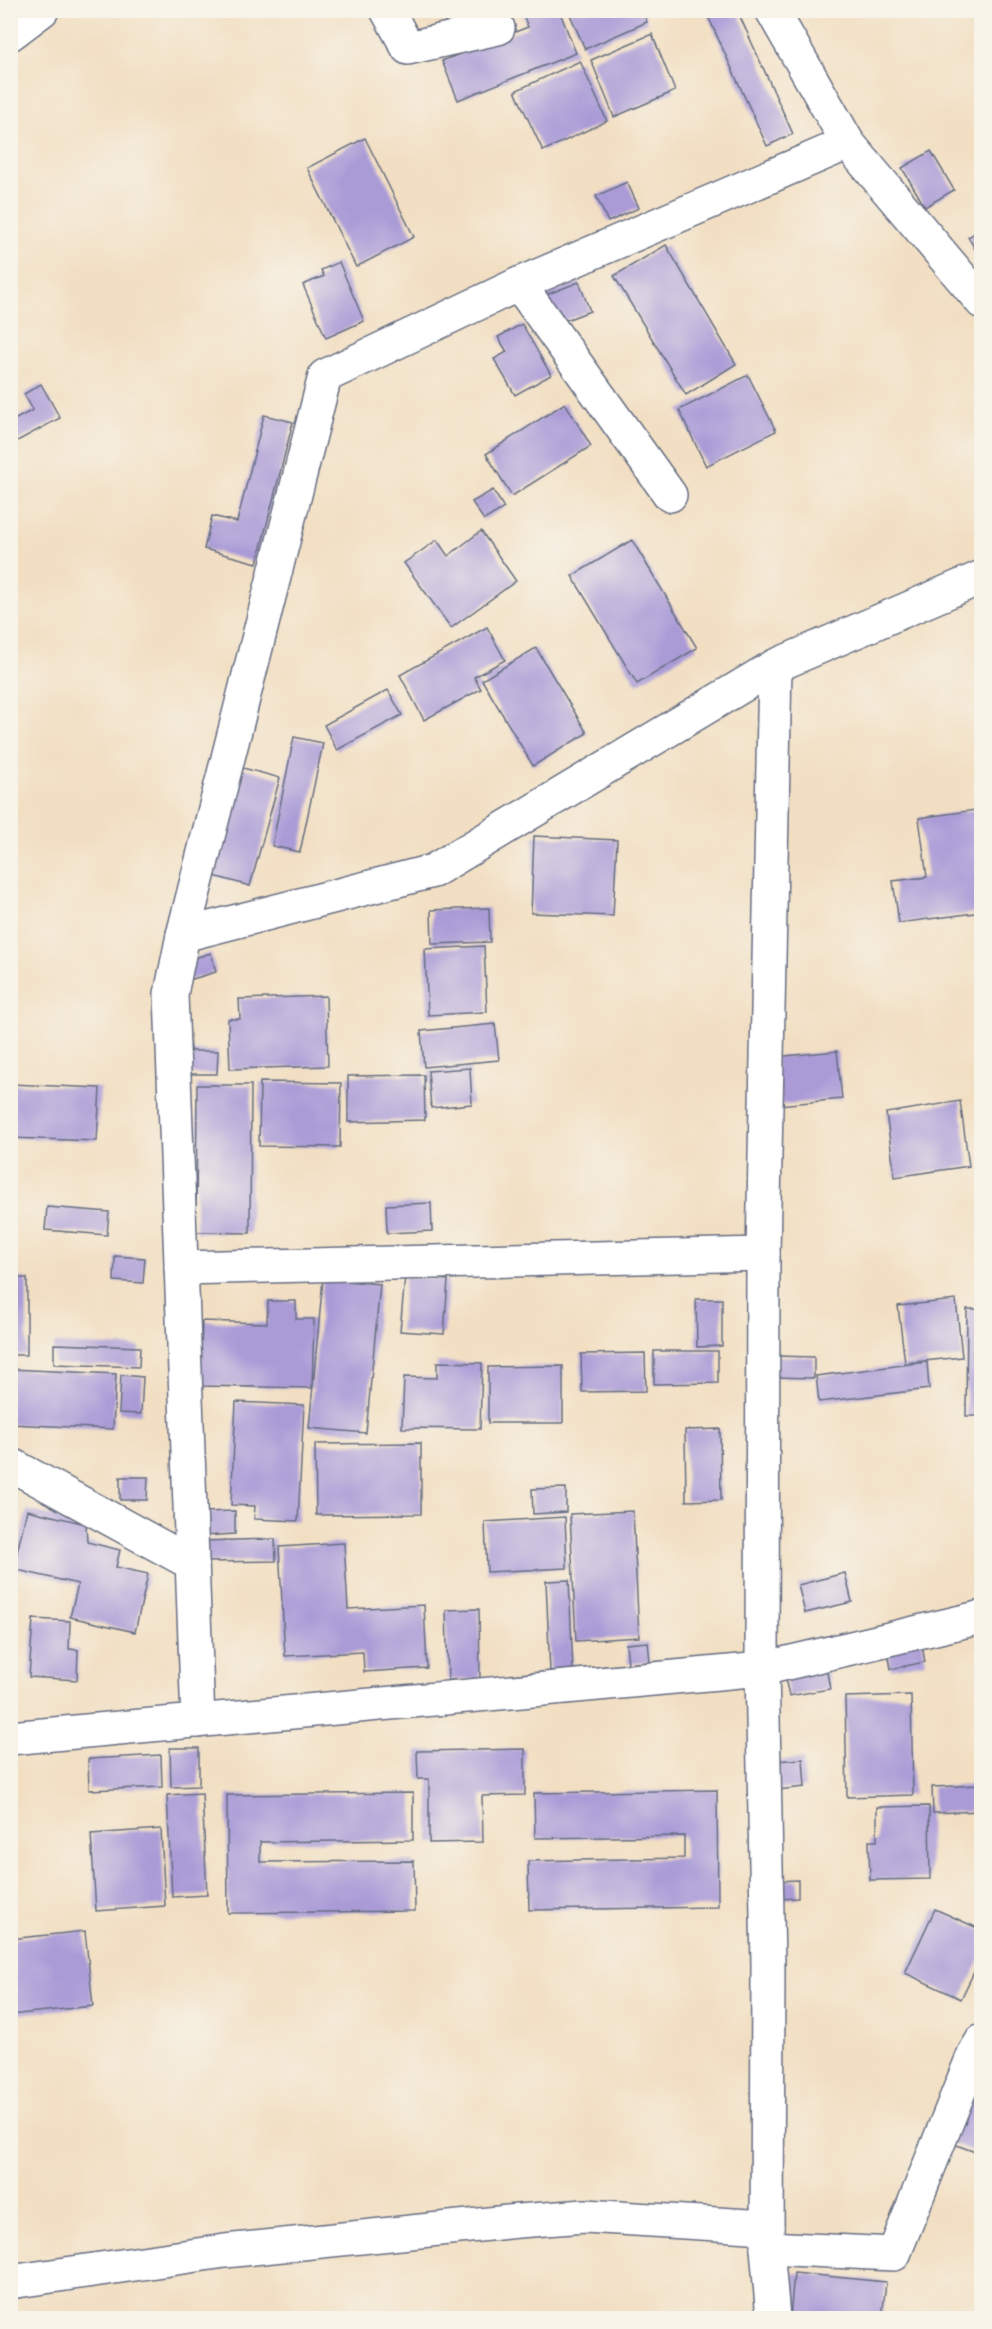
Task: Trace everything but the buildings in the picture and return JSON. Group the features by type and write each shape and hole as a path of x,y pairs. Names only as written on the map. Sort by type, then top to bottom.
{"street":[{"path":"10,34 42,10"},
{"path":"387,10 408,48 498,28"},
{"path":"772,10 848,143 981,302"},
{"path":"198,1721 171,994 183,934 325,376 519,284 848,143"},
{"path":"519,284 670,495"},
{"path":"183,934 434,871 775,666 981,577"},
{"path":"773,2319 767,2237 768,1964 762,1669 763,1254 775,666"},
{"path":"181,1268 763,1254"},
{"path":"10,1464 191,1563"},
{"path":"10,1738 762,1669 981,1617"},
{"path":"10,2282 225,2251 585,2216 894,2254 981,2041"}]}
